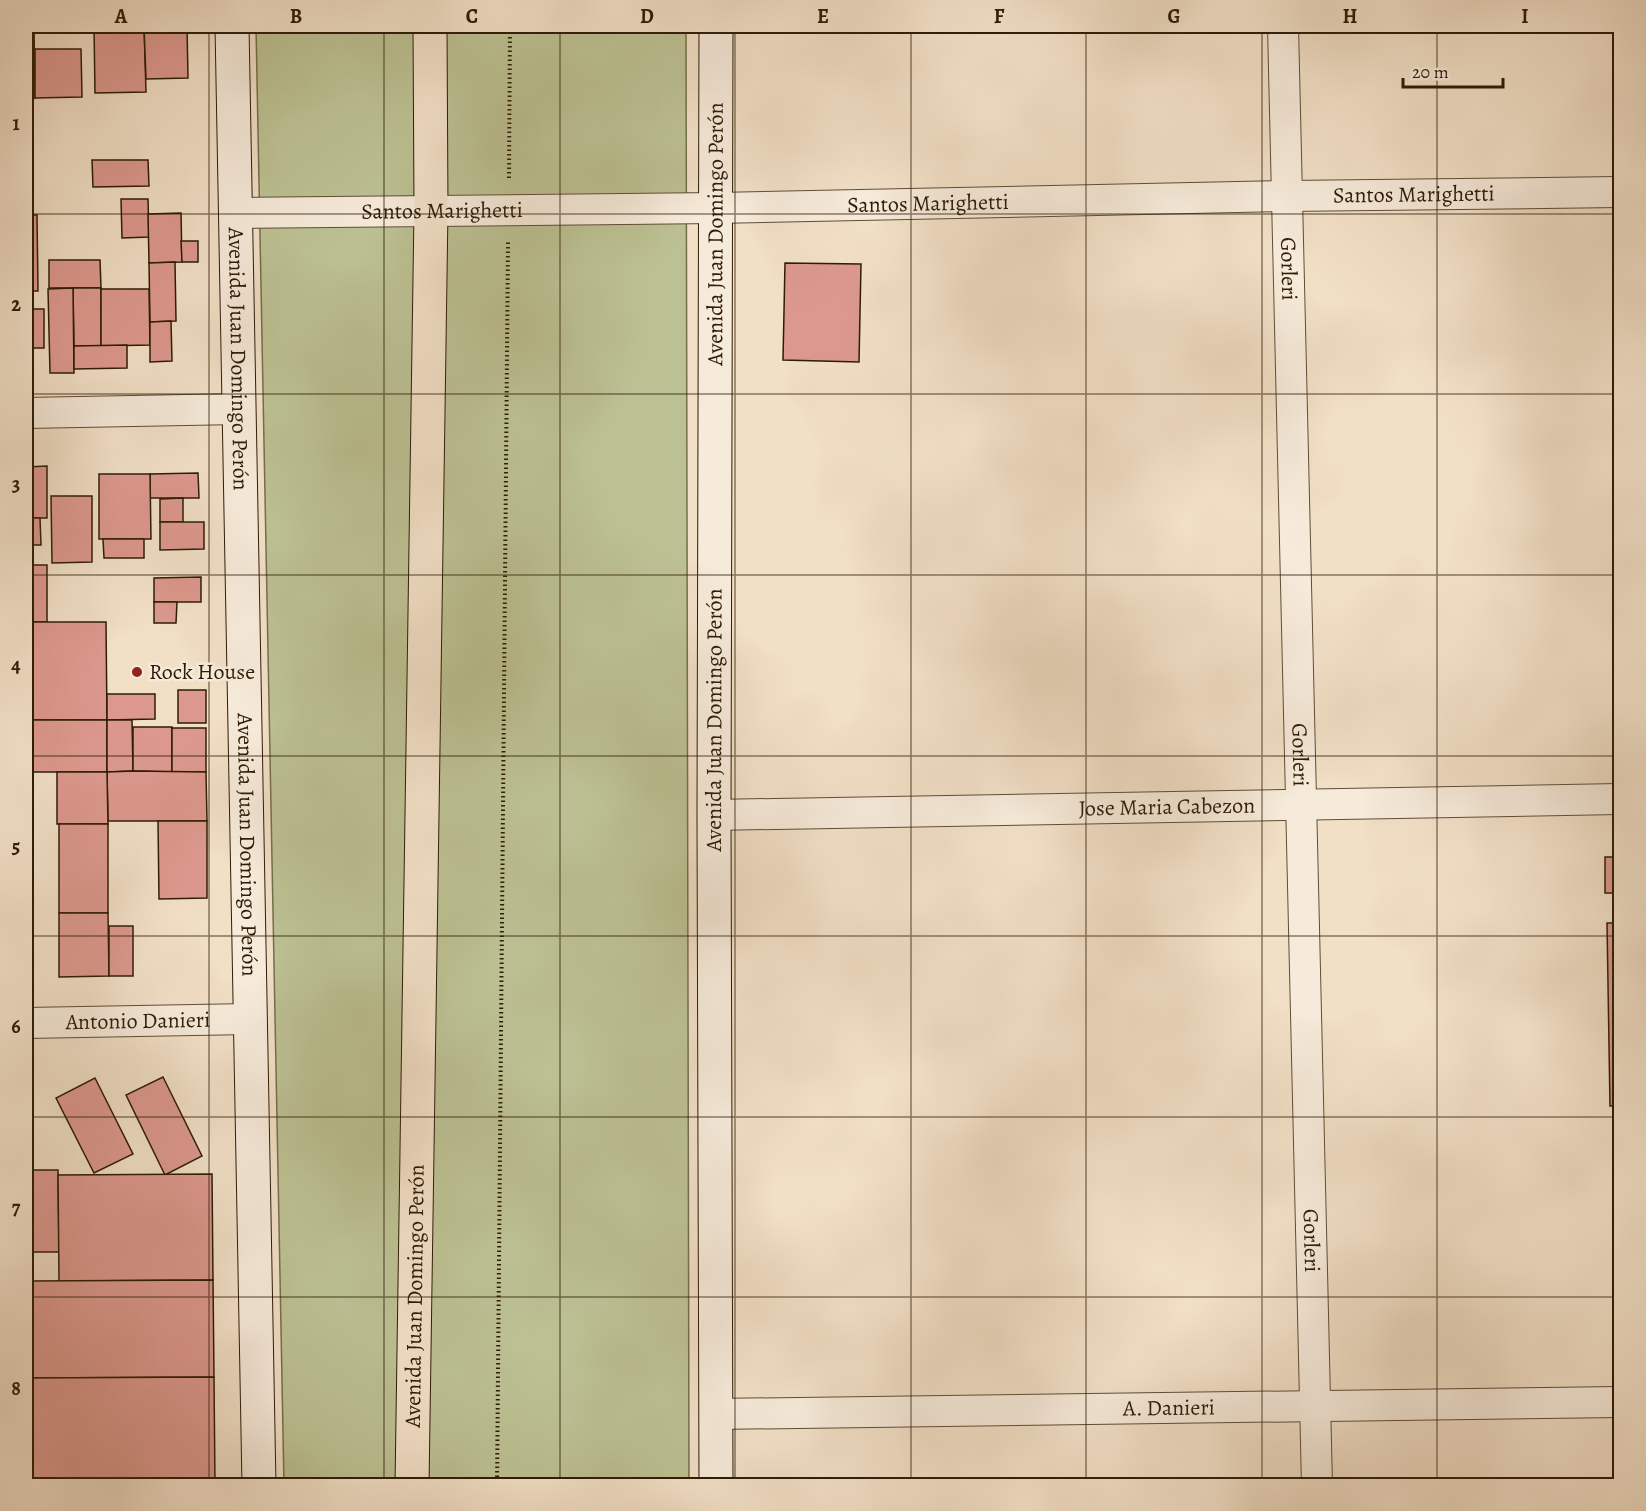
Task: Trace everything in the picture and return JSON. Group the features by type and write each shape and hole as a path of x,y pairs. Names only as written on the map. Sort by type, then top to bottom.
{"main road":[{"name":"Avenida Juan Domingo Perón","path":"232,26 259,1485"},
{"name":"Avenida Juan Domingo Perón","path":"412,1485 431,210 429,26"},
{"name":"Avenida Juan Domingo Perón","path":"716,26 714,815 716,1485"}],"street":[{"name":"Gorleri","path":"1283,26 1317,1485"},
{"name":"Santos Marighetti","path":"236,213 716,208 1287,196 1620,192"},
{"path":"26,413 239,409"},
{"name":"Jose Maria Cabezon","path":"714,815 1620,799"},
{"name":"Antonio Danieri","path":"26,1023 250,1019"},
{"name":"A. Danieri","path":"716,1414 1620,1402"}],"path":[{"path":"496,1485 510,26"}],"green space":[{"path":"256,26 686,26 689,1485 284,1485"}],"building":[{"path":"26,26 34,26 35,98 26,98"},
{"path":"94,26 144,26 146,92 95,93"},
{"path":"144,26 187,26 188,78 146,79"},
{"path":"35,49 81,49 82,97 35,98"},
{"path":"92,160 148,160 149,186 93,187"},
{"path":"121,199 148,199 149,237 122,238"},
{"path":"181,213 182,262 149,263 148,214"},
{"path":"26,215 37,215 38,291 26,291"},
{"path":"181,241 198,241 198,262 182,262"},
{"path":"49,260 100,260 101,288 49,288"},
{"path":"175,262 176,321 150,322 149,263"},
{"path":"785,263 861,264 859,362 783,360"},
{"path":"73,288 101,288 101,346 74,346"},
{"path":"73,288 74,373 50,373 48,289"},
{"path":"101,289 149,289 150,345 101,346"},
{"path":"26,309 44,309 44,348 26,348"},
{"path":"171,321 172,361 150,362 150,322"},
{"path":"127,345 127,368 74,369 74,346"},
{"path":"47,466 47,518 26,518 26,467"},
{"path":"198,473 199,498 150,498 150,474"},
{"path":"99,474 150,474 151,539 99,539"},
{"path":"51,496 92,496 92,562 52,563"},
{"path":"183,498 183,522 160,522 160,499"},
{"path":"26,518 40,518 41,545 26,545"},
{"path":"160,522 204,522 204,549 160,550"},
{"path":"103,539 144,539 144,558 104,558"},
{"path":"26,565 47,565 47,622 26,622"},
{"path":"201,577 201,602 154,602 154,578"},
{"path":"154,602 177,602 176,623 154,623"},
{"path":"26,622 106,622 107,720 26,720"},
{"path":"178,690 206,690 206,723 178,723"},
{"path":"107,694 155,694 155,719 107,720"},
{"path":"26,720 107,720 107,772 26,772"},
{"path":"107,720 132,720 133,771 107,772"},
{"path":"133,727 172,727 172,772 133,771"},
{"path":"172,728 206,728 206,772 172,772"},
{"path":"57,772 107,772 108,824 57,824"},
{"path":"107,772 206,772 207,821 108,821"},
{"path":"158,821 207,821 207,898 159,899"},
{"path":"59,824 108,824 108,913 59,913"},
{"path":"1605,857 1620,857 1620,893 1605,893"},
{"path":"59,913 108,913 109,976 59,977"},
{"path":"1607,923 1620,923 1620,1106 1610,1106"},
{"path":"109,926 133,926 133,976 109,976"},
{"path":"163,1077 202,1156 165,1175 126,1095"},
{"path":"95,1078 133,1154 94,1173 56,1098"},
{"path":"26,1170 58,1170 59,1252 26,1252"},
{"path":"212,1174 213,1280 59,1281 58,1175"},
{"path":"213,1280 214,1377 26,1378 26,1281"},
{"path":"214,1377 215,1486 26,1486 26,1378"}],"place":[{"name":"Rock House","path":"137,672"}]}
